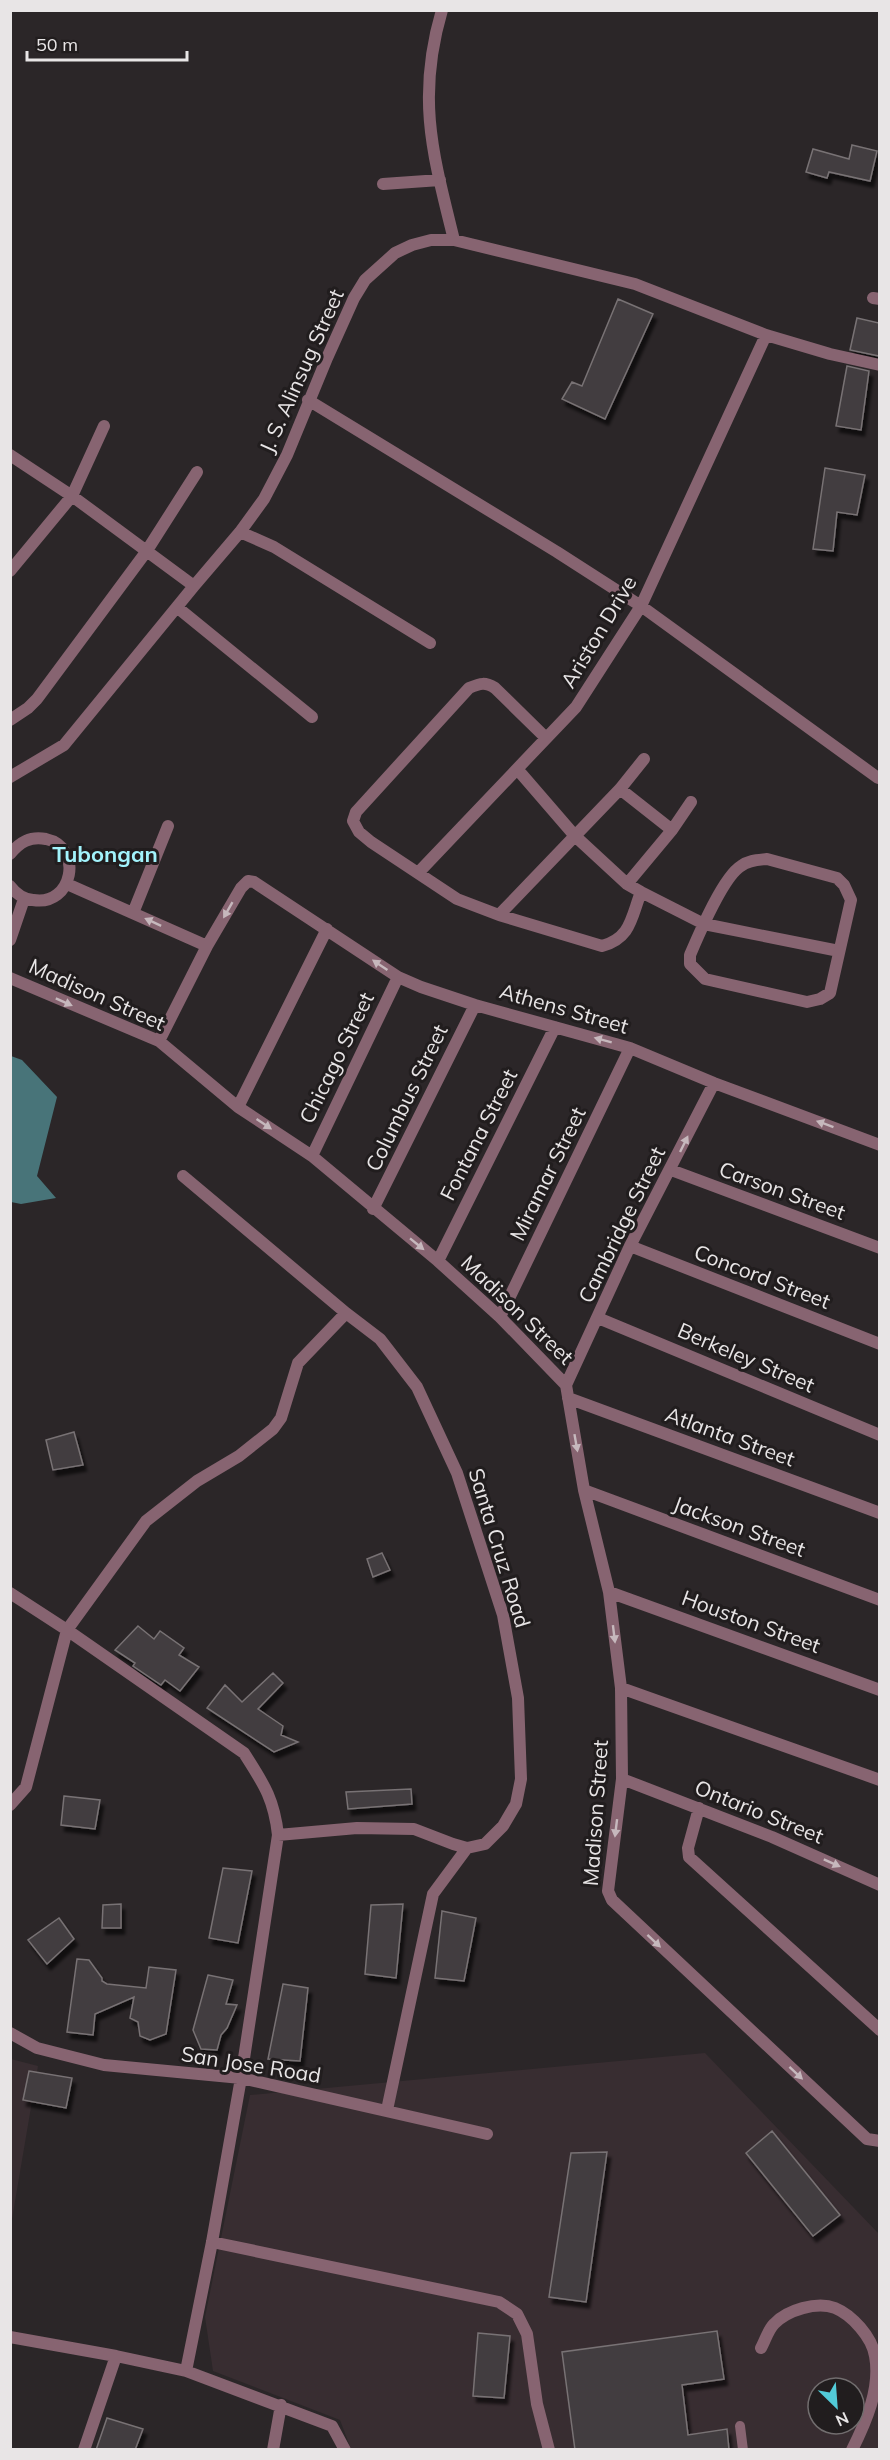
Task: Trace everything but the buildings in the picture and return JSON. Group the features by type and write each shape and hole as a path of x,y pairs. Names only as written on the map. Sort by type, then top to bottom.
{"street":[{"path":"442,10 430,64 427,99 432,150 454,240"},
{"path":"383,184 440,180"},
{"name":"J. S. Alinsug Street","path":"10,777 64,745 240,532 264,499 286,455 354,298 365,280 395,253 411,245 431,240 454,240 635,284 766,335 830,354 879,365"},
{"name":"Ariston Drive","path":"418,873 576,707 641,606 766,335"},
{"path":"308,400 641,606 878,778"},
{"path":"10,572 72,496 104,426"},
{"path":"10,455 72,496 194,586"},
{"path":"10,720 38,699 146,552 197,472"},
{"path":"240,532 274,547 380,610 430,643"},
{"path":"178,608 312,717"},
{"path":"546,738 495,688 486,683 469,688 356,812 353,821 359,832 457,899 499,915 602,946 613,943 624,936 641,892"},
{"path":"499,915 620,789 644,759"},
{"path":"518,770 575,836 627,884 641,892 704,924 840,951"},
{"path":"620,789 672,830"},
{"path":"627,884 672,830 691,802"},
{"path":"133,913 168,826"},
{"path":"10,854 19,843 35,837 52,841 65,851 70,868 67,884 56,897 40,902 24,899 10,886"},
{"path":"767,859 837,878 844,885 851,900 830,993 820,999 807,1002 705,979 690,964 690,955 704,924 729,878 739,867 753,860 767,859"},
{"name":"Athens Street","path":"207,946 244,883 254,882 398,977 475,1005 630,1048 714,1083 879,1145"},
{"path":"67,884 207,946 159,1041"},
{"path":"10,940 24,899"},
{"path":"238,1107 327,929"},
{"name":"Chicago Street","path":"312,1156 398,977"},
{"name":"Madison Street","path":"10,978 159,1041 238,1107 312,1156 438,1261 500,1317 567,1392 584,1490 609,1592 621,1688 622,1779 608,1891 612,1900 867,2139 879,2141"},
{"name":"Columbus Street","path":"373,1209 475,1005"},
{"name":"Fontana Street","path":"438,1261 555,1027"},
{"name":"Miramar Street","path":"500,1317 630,1048"},
{"name":"Cambridge Street","path":"567,1392 630,1246 714,1083"},
{"name":"Carson Street","path":"670,1170 879,1248"},
{"name":"Santa Cruz Road","path":"183,1176 346,1313 380,1338 417,1387 457,1473 503,1615 518,1698 521,1779 516,1804 503,1826 485,1844 467,1848 433,1894 387,2110"},
{"name":"Concord Street","path":"630,1246 879,1344"},
{"path":"10,1805 26,1787 67,1630 146,1521 196,1481 239,1456 273,1429 281,1418 298,1363 346,1313"},
{"name":"Berkeley Street","path":"598,1318 879,1435"},
{"name":"Atlanta Street","path":"567,1392 879,1513"},
{"name":"Jackson Street","path":"584,1490 879,1600"},
{"name":"Houston Street","path":"609,1592 879,1690"},
{"path":"10,1593 244,1753 275,1809 278,1835 241,2078 186,2371"},
{"path":"621,1688 879,1780"},
{"name":"Ontario Street","path":"622,1779 772,1837 879,1885"},
{"path":"699,1808 688,1848 689,1857 879,2030"},
{"path":"278,1835 357,1828 414,1829 467,1848"},
{"name":"San Jose Road","path":"10,2033 37,2048 104,2065 241,2078 488,2134"},
{"path":"212,2242 499,2302 517,2314 527,2334 537,2404 549,2450"},
{"path":"761,2348 774,2324 790,2313 810,2306 834,2308 860,2326 875,2355 875,2382 870,2408 852,2450"},
{"path":"10,2337 186,2371 332,2426 345,2450"},
{"path":"84,2450 116,2356"},
{"path":"273,2450 280,2405"}],"lane":[{"path":"740,2426 743,2450"}],"shaded area":[{"path":"705,2053 879,2234 879,2449 351,2449 340,2420 213,2371 205,2317 250,2095"},
{"path":"11,2059 38,2066 11,2225"}],"water":[{"path":"11,1056 22,1060 57,1097 37,1176 56,1198 21,1204 11,1202"}],"district":[{"name":"Tubongan","path":"105,854"}]}
